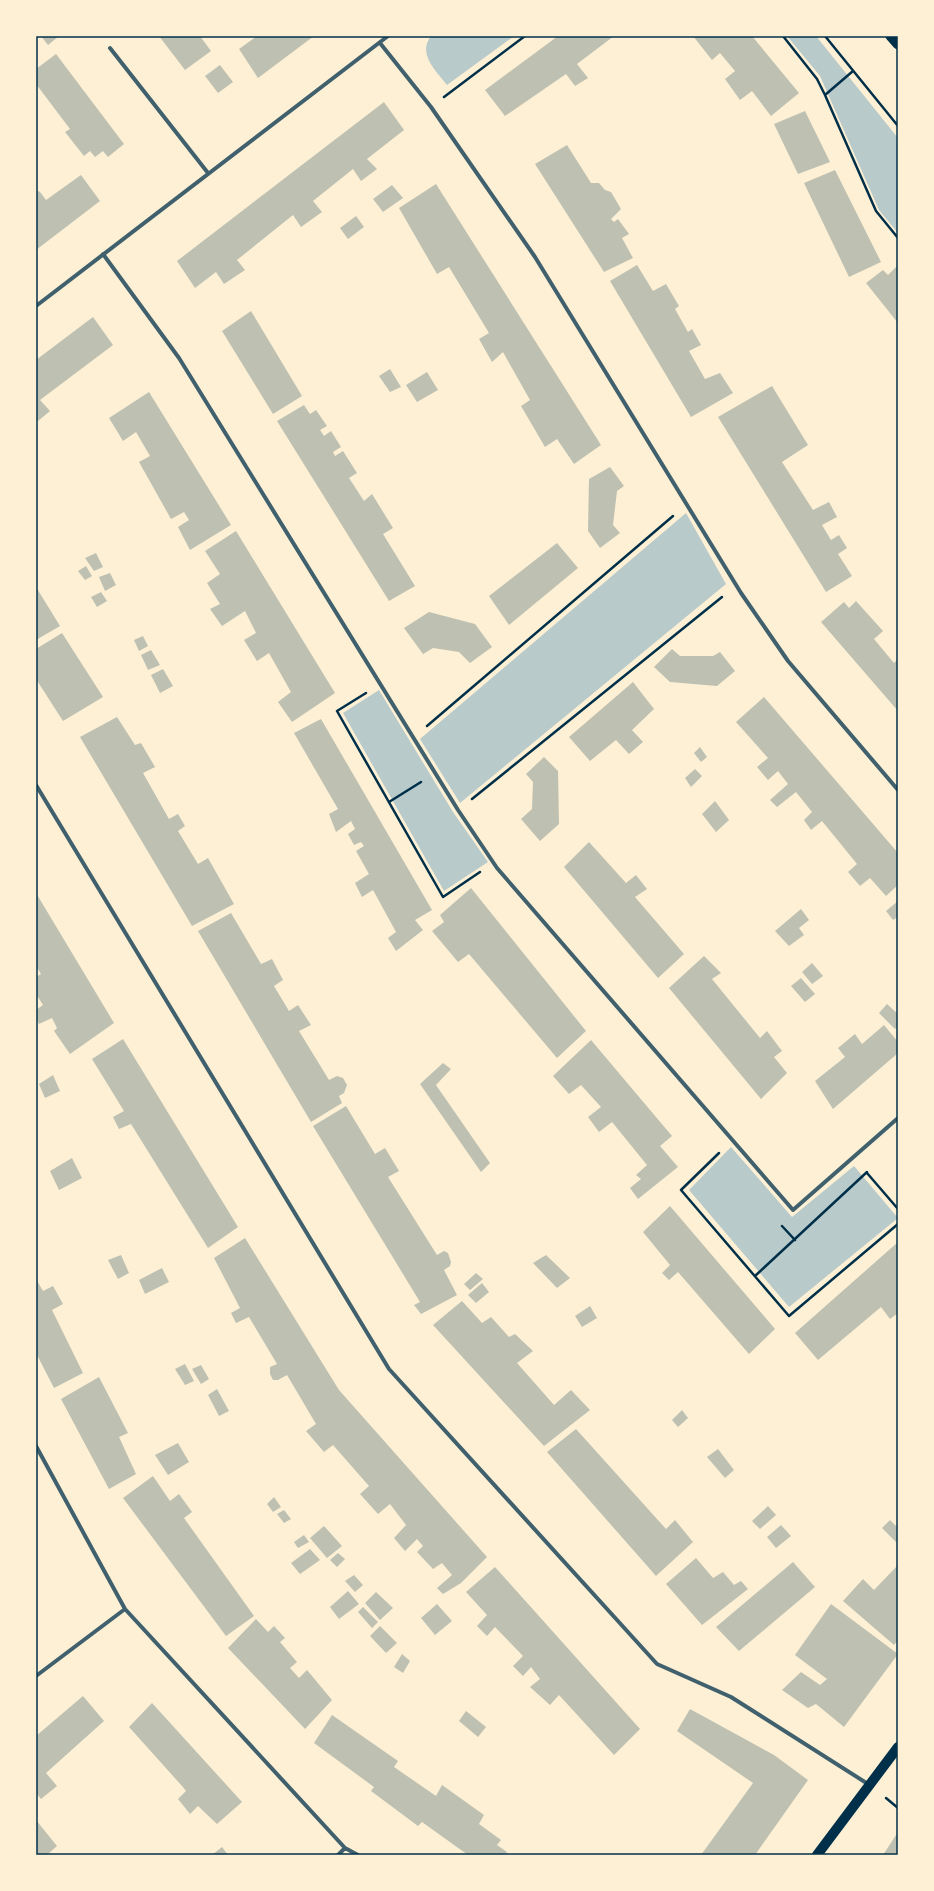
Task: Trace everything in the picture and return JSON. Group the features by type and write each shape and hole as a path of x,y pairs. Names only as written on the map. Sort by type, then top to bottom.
{"highway":[{"path":"891,36 898,44"}],"main road":[{"path":"817,1855 868,1784 898,1747"}],"street":[{"path":"36,306 388,36"},
{"path":"380,43 431,107 535,257 736,585 788,660 898,790"},
{"path":"110,48 208,173"},
{"path":"103,254 179,358 435,774 494,862 793,1210 898,1118"},
{"path":"36,785 389,1369 658,1664 731,1697 868,1784"},
{"path":"36,1446 125,1609 345,1848 358,1855"},
{"path":"36,1676 125,1609"},
{"path":"338,1855 345,1848"}],"path":[{"path":"431,107 525,36"},
{"path":"783,36 817,78 876,211 898,238"},
{"path":"825,36 898,126"},
{"path":"825,95 853,71"},
{"path":"413,738 687,505"},
{"path":"458,810 736,585"},
{"path":"380,684 337,711 443,897 494,862"},
{"path":"389,802 435,774"},
{"path":"732,1140 681,1190 789,1316 898,1224"},
{"path":"854,1157 898,1209"},
{"path":"756,1276 867,1172"}],"shaded area":[{"path":"431,36 514,36 447,85 433,68 427,56 427,43"},
{"path":"787,36 816,36 898,138 898,233 879,210 820,76"},
{"path":"686,513 726,584 460,803 420,739"},
{"path":"379,690 453,812 488,862 444,891 343,713"},
{"path":"731,1147 792,1217 854,1166 898,1218 789,1307 689,1190"}],"building":[{"path":"41,36 59,36 48,45"},
{"path":"159,36 200,36 211,51 185,70"},
{"path":"257,36 314,36 258,78 239,49"},
{"path":"558,36 614,36 577,64 588,78 575,86 566,74 505,116 485,90"},
{"path":"693,36 752,36 799,93 771,116 752,91 740,100 725,79 735,71 720,53 712,60"},
{"path":"56,54 124,144 108,157 103,151 95,157 90,151 84,156 65,132 70,129 36,84 36,69"},
{"path":"220,65 233,82 218,93 205,76"},
{"path":"384,102 404,130 367,159 377,169 361,181 353,169 313,201 322,212 301,227 293,215 237,260 245,270 224,284 216,272 195,288 177,261"},
{"path":"805,111 830,162 798,174 774,124"},
{"path":"567,145 591,183 599,183 605,190 611,192 621,209 611,219 614,222 618,219 629,234 622,238 633,258 604,272 535,164"},
{"path":"835,170 881,262 849,277 804,183"},
{"path":"81,175 100,201 36,250 36,190 40,192 46,200"},
{"path":"436,184 601,445 574,464 557,439 545,447 521,406 530,400 503,352 492,362 479,339 489,333 449,267 437,274 399,208"},
{"path":"392,185 403,198 383,212 373,199"},
{"path":"356,216 364,227 348,239 340,228"},
{"path":"637,265 653,291 666,284 679,306 675,309 688,332 692,329 701,345 689,351 705,379 720,373 733,393 691,417 610,281"},
{"path":"898,265 898,323 866,283 883,270 888,275"},
{"path":"251,311 302,396 273,414 222,331"},
{"path":"93,317 113,345 40,400 50,411 38,421 36,419 36,360"},
{"path":"390,369 401,387 390,392 379,376"},
{"path":"427,372 438,390 417,402 406,385"},
{"path":"772,386 808,445 782,462 813,510 829,502 837,517 822,525 831,540 839,535 847,548 838,554 852,576 826,592 718,417"},
{"path":"149,392 231,525 190,550 178,527 189,520 184,512 171,519 139,462 150,456 136,432 123,441 109,418"},
{"path":"304,405 310,414 316,410 327,426 320,430 324,436 331,431 341,447 333,452 335,456 343,451 357,473 349,478 364,501 372,494 393,528 383,534 415,586 389,601 277,421"},
{"path":"610,467 624,486 617,491 613,525 620,533 600,548 588,531 589,479"},
{"path":"236,531 335,693 292,722 278,702 291,692 269,653 257,661 244,640 256,633 245,611 222,626 210,609 220,604 207,583 220,574 205,551"},
{"path":"557,543 578,568 509,625 489,596"},
{"path":"96,553 103,567 94,571 85,558"},
{"path":"86,566 92,576 85,580 78,571"},
{"path":"110,573 116,585 105,591 99,577"},
{"path":"36,587 60,626 36,640"},
{"path":"101,592 107,601 97,607 91,597"},
{"path":"856,601 883,631 874,639 894,663 898,659 898,711 821,622 844,602 849,608"},
{"path":"429,612 475,624 492,647 470,663 459,652 433,648 423,654 404,628"},
{"path":"62,633 103,697 63,721 36,679 36,649"},
{"path":"143,636 148,646 139,651 134,640"},
{"path":"672,649 680,656 713,656 720,652 735,671 717,686 670,682 654,667"},
{"path":"151,650 160,665 148,670 141,655"},
{"path":"163,669 173,686 160,693 151,675"},
{"path":"633,682 654,709 632,730 643,742 629,754 616,740 590,761 569,737"},
{"path":"764,697 898,853 898,885 886,896 870,878 860,886 848,872 857,864 822,821 811,830 804,820 812,812 796,792 777,807 770,800 788,784 778,771 768,780 757,767 768,758 736,722"},
{"path":"117,717 135,745 141,743 155,767 143,773 169,819 178,814 185,826 178,831 198,864 208,858 234,904 192,926 80,737"},
{"path":"321,719 432,910 415,920 423,930 396,951 388,938 396,932 373,890 362,897 355,883 369,874 356,851 364,846 361,842 354,845 348,834 355,829 351,821 336,832 329,814 338,809 294,733"},
{"path":"700,747 707,757 701,762 694,753"},
{"path":"544,757 558,771 559,824 540,841 521,819 532,809 533,782 526,774"},
{"path":"695,769 702,776 691,787 685,778"},
{"path":"715,801 729,820 716,832 702,814"},
{"path":"589,842 626,883 636,875 647,889 635,897 684,954 658,978 564,867"},
{"path":"471,888 586,1031 557,1058 469,954 458,962 432,931 444,922 440,915"},
{"path":"36,893 114,1023 70,1054 54,1031 57,1028 52,1018 39,1024 36,1018 36,1010 43,1005 36,994 36,977 41,974 36,966"},
{"path":"898,901 898,917 893,920 886,911"},
{"path":"801,909 809,920 799,928 804,935 789,946 775,931"},
{"path":"231,913 261,964 272,959 283,980 274,986 289,1011 298,1005 311,1025 299,1031 329,1080 337,1076 343,1078 347,1085 344,1093 339,1096 342,1103 311,1122 198,931"},
{"path":"704,956 721,973 712,979 760,1038 767,1031 782,1051 774,1057 787,1073 761,1099 669,988"},
{"path":"812,963 823,976 812,984 802,972"},
{"path":"801,978 815,994 805,1002 791,986"},
{"path":"887,1004 898,1014 898,1026 895,1029 879,1013"},
{"path":"884,1025 898,1042 898,1053 833,1109 815,1081 845,1057 838,1048 855,1034 862,1044"},
{"path":"123,1039 238,1227 208,1248 131,1124 119,1129 113,1117 124,1111 92,1059"},
{"path":"591,1040 672,1136 660,1146 678,1167 638,1199 630,1188 641,1179 636,1175 647,1165 612,1122 599,1132 588,1117 601,1107 581,1085 569,1094 553,1076"},
{"path":"443,1063 451,1069 436,1085 490,1163 481,1172 420,1084"},
{"path":"53,1075 60,1091 45,1098 39,1084"},
{"path":"346,1106 375,1154 385,1148 399,1171 388,1177 437,1255 444,1251 448,1253 451,1262 450,1266 444,1270 457,1295 421,1314 414,1305 420,1302 313,1126"},
{"path":"72,1158 82,1178 59,1190 50,1171"},
{"path":"670,1206 775,1329 749,1354 678,1272 669,1280 662,1273 670,1265 643,1232"},
{"path":"245,1238 339,1390 487,1557 461,1583 443,1594 437,1588 452,1575 442,1563 433,1569 417,1552 423,1546 417,1539 405,1551 394,1538 406,1525 390,1504 378,1514 360,1494 369,1486 333,1445 324,1452 306,1431 316,1424 287,1375 278,1380 273,1380 270,1374 270,1367 277,1364 249,1317 236,1323 231,1313 240,1308 214,1258"},
{"path":"898,1242 898,1313 890,1319 881,1307 818,1360 795,1333"},
{"path":"121,1255 129,1273 118,1279 108,1260"},
{"path":"546,1255 570,1278 557,1288 533,1263"},
{"path":"162,1268 169,1282 145,1294 139,1280"},
{"path":"476,1273 483,1279 470,1290 464,1284"},
{"path":"36,1279 43,1291 53,1286 63,1304 52,1310 83,1373 54,1388 36,1353"},
{"path":"482,1283 489,1292 476,1303 468,1295"},
{"path":"462,1301 482,1323 491,1317 509,1337 515,1334 533,1351 517,1363 554,1405 571,1390 590,1410 544,1446 433,1325"},
{"path":"590,1306 597,1318 582,1327 575,1316"},
{"path":"185,1364 194,1381 185,1385 175,1369"},
{"path":"201,1365 209,1379 201,1384 192,1369"},
{"path":"99,1377 128,1433 119,1437 136,1474 109,1489 61,1399"},
{"path":"217,1389 229,1411 219,1416 208,1395"},
{"path":"682,1410 688,1418 678,1427 672,1420"},
{"path":"576,1429 666,1529 675,1520 693,1542 656,1576 547,1452"},
{"path":"178,1443 189,1462 168,1475 155,1455"},
{"path":"718,1449 734,1470 725,1478 707,1457"},
{"path":"153,1476 170,1501 179,1494 192,1512 184,1518 254,1616 226,1636 123,1498"},
{"path":"274,1497 281,1507 273,1512 267,1504"},
{"path":"768,1506 776,1515 760,1529 752,1521"},
{"path":"284,1510 291,1519 284,1523 277,1514"},
{"path":"890,1520 898,1528 898,1540 896,1542 882,1528"},
{"path":"781,1525 791,1536 776,1548 767,1537"},
{"path":"324,1526 342,1546 327,1558 310,1538"},
{"path":"304,1535 309,1542 298,1548 294,1542"},
{"path":"310,1549 320,1560 300,1574 291,1563"},
{"path":"338,1553 345,1559 337,1567 330,1560"},
{"path":"696,1558 713,1578 723,1572 734,1585 741,1581 748,1589 702,1625 666,1584"},
{"path":"793,1562 815,1587 739,1651 716,1627"},
{"path":"898,1565 898,1640 894,1645 843,1601 863,1579 874,1590"},
{"path":"495,1567 640,1729 614,1755 559,1695 550,1705 530,1687 540,1679 531,1667 523,1676 513,1666 523,1656 495,1627 487,1636 477,1626 487,1615 466,1592"},
{"path":"354,1575 363,1585 355,1592 345,1581"},
{"path":"348,1591 359,1604 339,1619 330,1607"},
{"path":"376,1592 393,1608 380,1620 365,1603"},
{"path":"437,1604 452,1621 435,1635 421,1618"},
{"path":"831,1604 898,1654 844,1727 816,1704 808,1708 782,1690 801,1672 820,1685 827,1679 795,1655"},
{"path":"363,1607 378,1622 372,1628 358,1612"},
{"path":"256,1619 268,1632 274,1626 285,1638 280,1642 297,1662 290,1668 299,1678 307,1670 332,1700 305,1729 228,1648"},
{"path":"380,1626 397,1643 386,1653 370,1636"},
{"path":"402,1654 410,1661 403,1673 394,1667"},
{"path":"83,1696 104,1721 46,1773 57,1786 41,1799 36,1793 36,1736"},
{"path":"152,1703 242,1802 217,1824 198,1806 190,1814 178,1799 186,1791 129,1727"},
{"path":"690,1709 774,1755 808,1780 755,1855 701,1855 753,1783 677,1731"},
{"path":"466,1711 486,1727 478,1737 459,1721"},
{"path":"332,1715 398,1761 394,1767 436,1796 442,1785 484,1815 479,1824 501,1840 497,1845 507,1852 505,1855 468,1855 422,1822 418,1826 371,1791 374,1787 314,1743"},
{"path":"36,1820 57,1846 47,1855 36,1855"},
{"path":"898,1832 898,1855 883,1855"},
{"path":"222,1847 228,1855 212,1855"}]}
